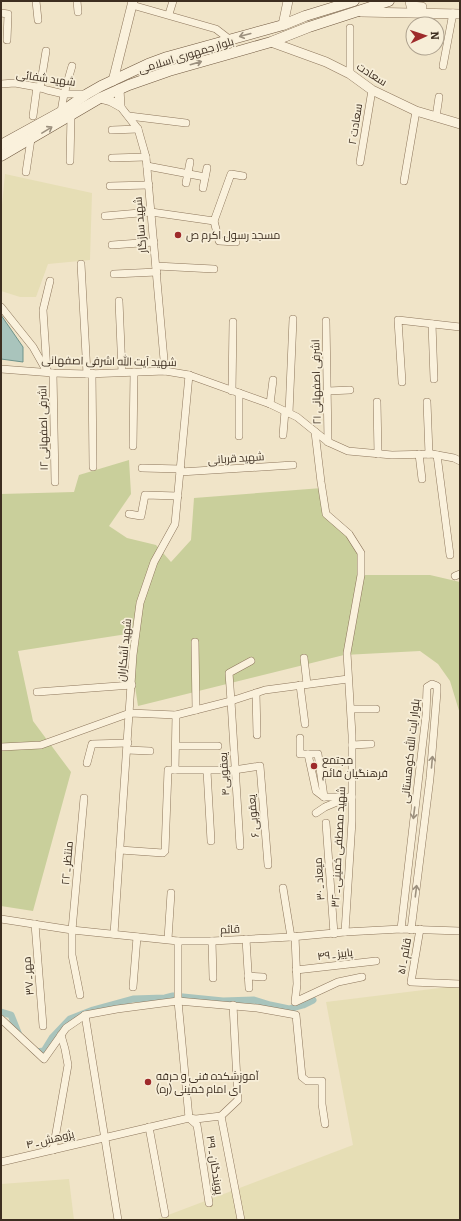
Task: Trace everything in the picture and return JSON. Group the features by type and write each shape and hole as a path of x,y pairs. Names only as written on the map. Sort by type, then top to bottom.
{"main road":[{"name":"بلوار جمهوری اسلامی","path":"1,145 14,144 31,139 100,98 116,85 148,64 166,57 283,25 305,16 354,1"},
{"name":"بلوار جمهوری اسلامی","path":"1,156 14,144 87,94 272,42 331,20 389,1"},
{"path":"328,9 324,16 331,20"},
{"path":"305,16 309,17 311,20 312,24 309,28"},
{"path":"166,57 164,68 169,70"},
{"path":"148,64 152,68 153,72 151,77"}],"street":[{"path":"36,1 38,20"},
{"path":"77,1 78,12"},
{"path":"169,14 173,1"},
{"path":"283,25 288,1"},
{"path":"410,1 411,6 417,9"},
{"path":"120,106 116,85 133,3 216,28 229,39"},
{"path":"358,12 417,9 458,12 443,66"},
{"path":"1,13 8,14 7,40"},
{"path":"350,28 350,74"},
{"name":"سعادت","path":"272,42 326,62 350,74 372,90 416,111 460,124"},
{"path":"33,116 46,51"},
{"path":"61,112 64,94 72,66"},
{"name":"شهید شفائی","path":"1,84 15,83 64,94 87,94"},
{"name":"سعادت ۲","path":"360,162 372,90"},
{"path":"436,117 439,97"},
{"name":"شهید سازگار","path":"100,98 111,101 120,106 129,116 138,129 146,157 165,371"},
{"path":"404,181 416,111"},
{"path":"70,160 71,115"},
{"path":"129,116 186,123"},
{"path":"112,130 138,129"},
{"path":"26,172 31,139"},
{"path":"112,158 146,157"},
{"path":"186,182 190,162"},
{"path":"147,166 205,177"},
{"path":"203,188 207,168"},
{"path":"236,242 219,241 214,221 231,174 243,176"},
{"path":"110,186 149,185"},
{"path":"105,216 151,212 214,221"},
{"path":"112,245 154,242"},
{"path":"81,264 89,374 93,467"},
{"path":"114,274 157,269 214,270"},
{"name":"اشرفی اصفهانی ۱۲","path":"50,281 43,310 50,372 55,482"},
{"path":"119,301 122,372"},
{"path":"1,307 33,347 50,372"},
{"path":"283,435 287,412 293,318"},
{"path":"402,382 398,320 460,327"},
{"name":"اشرفی اصفهانی ۲۱","path":"326,321 328,442"},
{"path":"233,322 239,436"},
{"path":"432,324 434,379"},
{"name":"شهید آیت الله اشرفی اصفهانی","path":"1,369 89,374 165,371 189,375 270,404 287,412 297,417 328,442 348,451 378,454 429,454 454,458 460,461"},
{"path":"133,446 134,372"},
{"name":"شهید آشکاران","path":"114,934 134,655 140,603 154,562 175,524 189,375"},
{"path":"270,404 273,380"},
{"path":"328,391 350,390"},
{"path":"376,402 378,454"},
{"path":"427,402 429,454"},
{"name":"شهید مصطفی خمینی ـ ۳۲","path":"316,432 320,482 326,514 349,534 362,553 362,575 347,653 351,709 352,821 345,932"},
{"path":"419,454 422,479"},
{"path":"437,455 450,555"},
{"name":"شهید قربانی","path":"142,468 180,470 293,465"},
{"path":"129,514 142,516 145,495 178,496"},
{"path":"195,642 196,710"},
{"path":"304,658 305,724"},
{"name":"یعقوبی۴","path":"240,846 234,770 232,701 229,673 251,662"},
{"path":"1,747 41,746 130,713 176,715 232,701 265,690 348,679"},
{"name":"بلوار آیت الله کوهستانی","path":"401,930 426,715 427,687 432,684 437,686 438,692 411,930"},
{"path":"37,692 132,685"},
{"path":"256,693 258,735"},
{"path":"351,709 375,710"},
{"path":"175,770 176,715"},
{"path":"300,738 300,754 318,754 324,797 352,797"},
{"path":"87,763 92,744 128,742"},
{"path":"352,745 371,744"},
{"path":"176,746 218,746"},
{"path":"128,750 150,751"},
{"name":"یعقوبی ۶","path":"234,770 260,766 268,864"},
{"path":"120,850 163,854 165,850 168,770 234,770"},
{"path":"207,771 211,841"},
{"path":"316,813 340,800 352,797"},
{"name":"منتظر ـ ۲۲","path":"80,995 72,956 72,930 84,798"},
{"name":"میعاد ـ ۳۰","path":"326,823 334,934"},
{"path":"283,888 293,936 297,984 295,1002 338,982 362,976"},
{"path":"168,940 171,893"},
{"name":"قائم","path":"1,919 72,930 178,941 212,941 334,934 345,932 401,930 460,931"},
{"name":"مهر ـ ۳۷","path":"35,924 43,1026"},
{"name":"قائم ـ ۵۱","path":"420,930 411,982 460,984"},
{"path":"133,987 137,937"},
{"path":"246,939 249,988"},
{"name":"پویندگان ـ ۳۹","path":"178,941 178,1001 189,1118 197,1125 210,1204"},
{"path":"212,941 213,978"},
{"name":"پاییز ـ ۴۹","path":"296,970 376,961"},
{"path":"248,976 263,977"},
{"path":"1,1019 44,1059 66,1028 85,1016 117,1009 178,1001 233,1005 296,1015 302,1077 307,1081 322,1080 322,1104 325,1124"},
{"path":"233,1005 238,1100 221,1116 241,1220"},
{"path":"85,1016 118,1220"},
{"path":"53,1150 68,1065 61,1035"},
{"name":"پژوهش ـ ۴","path":"1,1162 189,1118 196,1119 221,1116"},
{"path":"149,1127 166,1214"}],"shaded area":[{"path":"5,174 92,193 90,260 48,264 36,297 20,297 1,291 1,215"},
{"path":"456,986 460,987 460,1220 155,1220 353,1145 326,1002"},
{"path":"69,1179 74,1220 1,1220 1,1184"}],"green space":[{"path":"129,460 131,494 109,526 127,538 156,545 171,562 191,540 194,498 322,488 326,514 361,553 362,575 430,575 460,582 460,714 450,681 438,664 420,651 344,655 138,706 127,634 18,651 33,721 71,772 33,911 1,906 1,494 74,492 79,475"}],"water":[{"path":"1,315 23,347 23,362 1,359"}],"waterway":[{"path":"33,1049 36,1052 44,1051 52,1038 70,1019 93,1010 133,999 165,998 173,996 223,1001 254,1000 289,1009 313,1000"},
{"path":"1,1012 11,1015 19,1035"}],"place":[{"name":"مسجد رسول اکرم ص","path":"178,235"},
{"name":"مجتمع فرهنگیان قائم","path":"314,766"},
{"name":"آموزشکده فنی و حرفه ای امام خمینی (ره)","path":"148,1082"}]}
